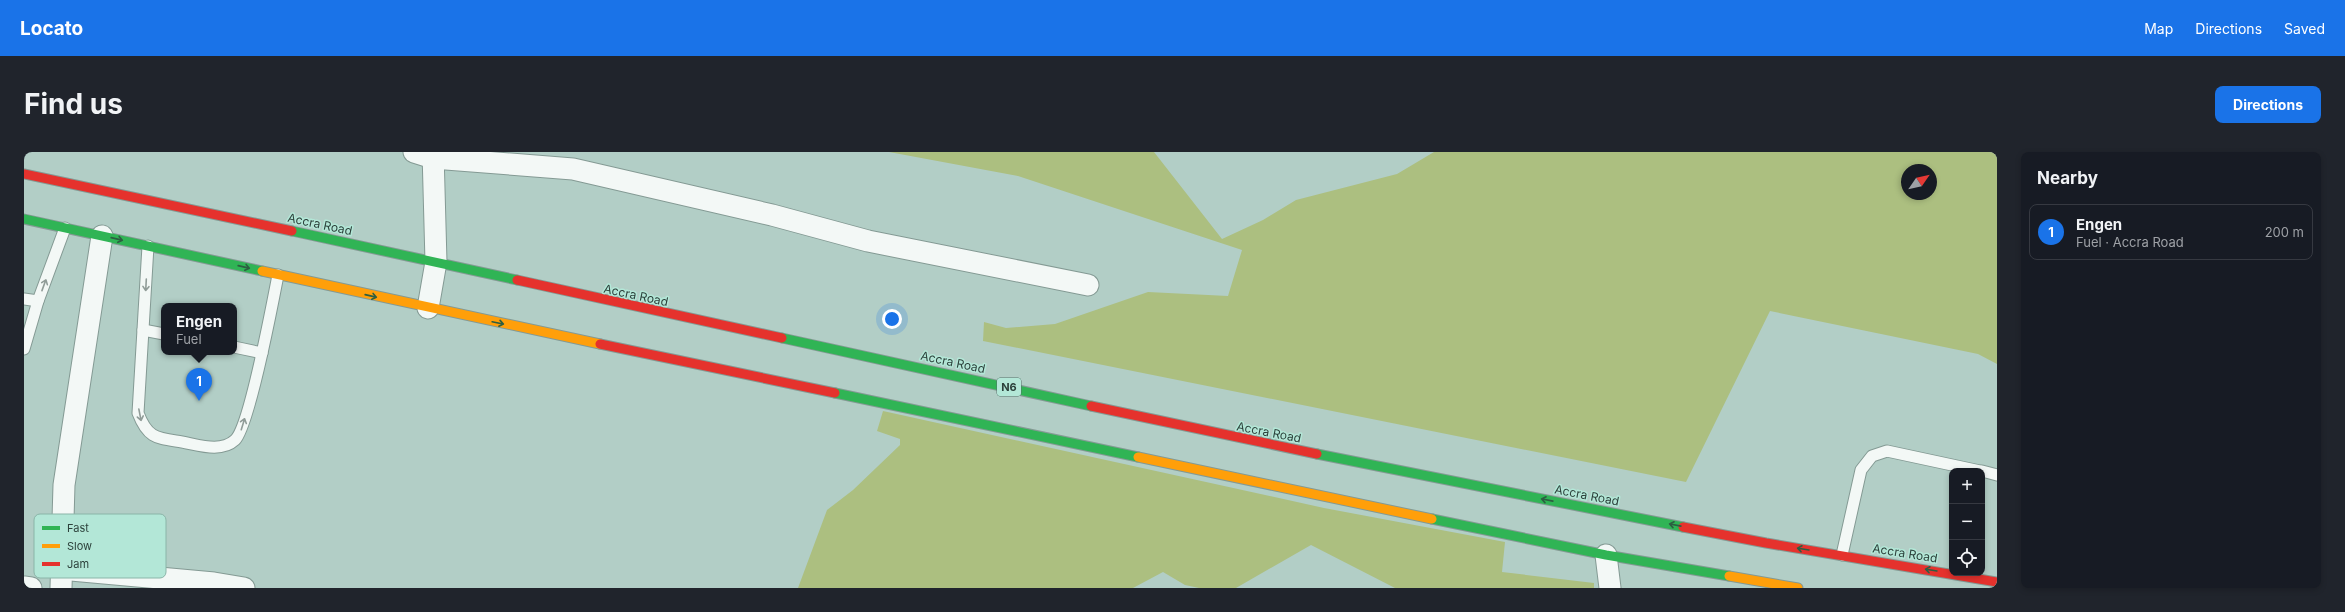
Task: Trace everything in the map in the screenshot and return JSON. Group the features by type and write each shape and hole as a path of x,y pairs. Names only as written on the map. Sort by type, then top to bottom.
{"highway":[{"name":"Accra Road","path":"24,174 436,262 1222,435 1758,541 1997,582"},
{"path":"24,219 428,308 1606,555 1798,588"}],"street":[{"path":"428,308 436,262 427,154 573,169 772,215 868,241 1088,285"},
{"path":"63,514 64,485 102,236"},
{"path":"1606,555 1610,588"},
{"path":"60,579 214,583 244,588"},
{"path":"24,587 31,588"}],"lane":[{"path":"24,349 38,301 65,228"},
{"path":"148,246 138,413 144,428 154,437 217,448 235,440 242,429 262,353 278,275"},
{"path":"24,299 38,301"},
{"path":"143,330 161,333"},
{"path":"237,349 262,353"},
{"path":"1842,555 1861,470 1872,456 1887,451 1967,468"},
{"path":"1985,472 1997,474"}],"green space":[{"path":"889,152 1154,152 1222,239 1263,220 1296,200 1397,174 1434,152 1997,152 1997,364 1978,354 1770,311 1686,482 983,341 984,322 1006,328 1055,324 1148,292 1228,296 1242,250 1018,176"},
{"path":"883,411 1324,508 1505,542 1502,572 1594,583 1594,588 1395,588 1311,545 1236,588 1199,588 1185,585 1163,572 1133,588 798,588 827,510 853,490 900,445 900,439 877,431"}],"traffic: fast":[{"path":"24,219 262,271"},
{"path":"292,231 517,280"},
{"path":"782,338 1091,406"},
{"path":"835,393 1138,457"},
{"path":"1317,454 1683,527"},
{"path":"1432,519 1606,555 1729,576"}],"traffic: slow":[{"path":"262,271 600,344"},
{"path":"1138,457 1432,519"},
{"path":"1729,576 1798,588"}],"traffic: jam":[{"path":"24,174 292,231"},
{"path":"517,280 782,338"},
{"path":"600,344 835,393"},
{"path":"1091,406 1317,454"},
{"path":"1683,527 1766,543 1997,582"}],"place":[{"name":"Engen","path":"199,401"}]}
